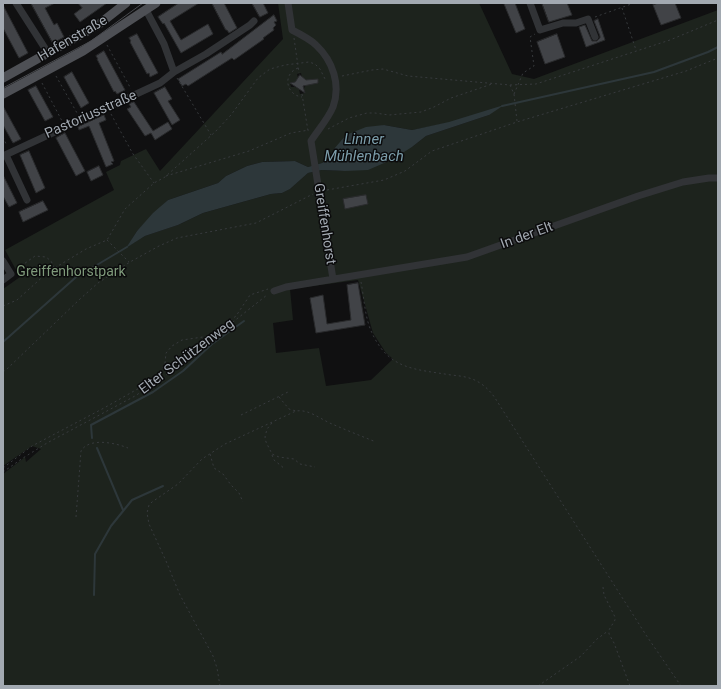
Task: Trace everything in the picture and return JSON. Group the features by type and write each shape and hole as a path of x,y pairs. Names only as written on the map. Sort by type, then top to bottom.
{"main road":[{"name":"Hafenstraße","path":"3,78 98,25 126,3"},
{"name":"Hafenstraße","path":"3,94 83,51 156,3"}],"street":[{"path":"16,3 48,53"},
{"path":"288,3 292,30"},
{"path":"530,3 540,30 563,23 576,23 588,19 595,37"},
{"path":"146,10 164,44 174,72"},
{"name":"Pastoriusstraße","path":"7,154 160,83 174,72 206,54 254,21"},
{"name":"Greiffenhorst","path":"292,30 316,44 330,62 336,77 337,92 333,108 311,140 333,279"},
{"path":"7,154 27,200"},
{"name":"In der Elt","path":"333,279 467,257 683,182 718,178"},
{"path":"3,261 11,274 3,280"},
{"path":"271,290 333,279"}],"path":[{"path":"588,19 634,3"},
{"path":"622,7 636,51"},
{"path":"165,177 231,115 258,78 270,69 309,62 315,64 320,69 325,79 383,69 408,76 492,84 536,84 670,40 718,20"},
{"path":"292,30 299,73"},
{"path":"514,94 524,73 534,66 530,37 540,30"},
{"path":"107,44 134,95"},
{"path":"3,372 98,283 130,262 177,238 256,223 319,191 384,180 405,171 432,151 517,122 686,71 718,58"},
{"path":"298,68 288,77 289,88 293,94 303,97"},
{"path":"174,72 211,135"},
{"path":"55,73 80,119"},
{"path":"40,81 65,127"},
{"path":"318,130 329,129 349,118 367,113 375,112 389,115 421,112 451,98 492,84"},
{"path":"510,85 514,94 517,122"},
{"path":"3,306 17,300 48,272 86,249 107,240 125,209 154,183 165,177 250,151 291,133 308,130 302,94"},
{"path":"107,108 133,154 154,183"},
{"path":"3,138 7,154"},
{"path":"107,240 130,262"},
{"path":"11,274 35,256 46,257 51,261 55,268"},
{"path":"360,275 369,325 372,333 385,354 405,367 469,378 479,382 488,389 680,686"},
{"path":"3,468 32,446 150,382 161,372 165,363 166,353 172,346 182,340 210,336 236,316 250,295 271,290"},
{"name":"Elter Schützenweg","path":"3,472 47,443 135,396 161,379 271,290"},
{"path":"241,415 288,392"},
{"path":"279,397 289,409 311,413 332,424 376,442"},
{"path":"220,686 213,656 180,595 149,524 146,513 152,502 178,484 202,459 210,453 225,444 296,411"},
{"path":"272,422 267,429 265,437 266,442 274,460 285,469"},
{"path":"76,517 81,451 84,447 103,443 119,444 128,448"},
{"path":"210,453 214,468 223,474 229,483 237,490 243,502"},
{"path":"272,454 279,458 294,459 300,464 315,467"},
{"path":"538,686 581,656 597,639 609,630 615,617 604,595 602,587"},
{"path":"609,630 630,686"}],"green space":[{"name":"Greiffenhorstpark","path":"278,3 479,3 512,74 534,79 718,10 718,686 3,686 3,474 25,457 26,462 41,449 32,446 3,466 3,289 20,277 5,250 114,190 106,172 120,165 121,161 146,149 160,171 283,39","holes":["301,73 302,78 306,80 306,85 304,88 305,93 300,94 299,89 291,87 290,83 295,82 298,78 297,74","489,115 426,136 412,147 345,171 322,170 308,173 290,189 282,193 271,194 203,213 178,225 145,236 127,247 137,231 168,200 218,183 226,176 247,166 262,162 295,161 308,167 322,163 328,159 334,149 384,125 412,130","358,280 373,333 386,353 393,359 371,380 326,386 319,348 276,353 273,323 293,320 290,289"]}],"water":[{"name":"Linner Mühlenbach","path":"504,105 489,115 426,136 391,160 368,170 322,170 308,173 290,189 282,193 271,194 203,213 178,225 145,236 126,248 137,231 153,213 168,200 218,183 226,176 247,166 262,162 295,161 308,167 322,163 328,159 346,135 366,127 384,125 412,130 449,122"}],"building":[{"path":"31,3 55,3 45,8 54,25 57,23 64,37 53,43"},
{"path":"78,3 107,3 80,22 74,14 82,8"},
{"path":"179,3 199,3 170,21 181,40 208,24 213,34 181,53 164,23 163,24 158,17"},
{"path":"212,3 224,3 237,28 229,33 226,30"},
{"path":"252,3 263,3 268,13 260,17"},
{"path":"515,3 525,29 516,33 504,4"},
{"path":"542,3 567,3 572,15 549,22"},
{"path":"659,3 675,3 681,18 661,25 653,5"},
{"path":"3,5 28,53 19,58 3,28"},
{"path":"274,15 277,21 274,22 276,25 273,28 274,30 263,38 264,39 234,60 232,58 188,86 186,84 182,86 178,79 221,52 222,54"},
{"path":"598,19 605,40 586,47 579,27 585,25 592,41 597,41 600,36 594,21"},
{"path":"137,34 158,73 150,77 130,42 131,41 129,38"},
{"path":"557,34 565,57 545,64 537,42"},
{"path":"104,51 125,90 117,94 115,91 114,92 96,56"},
{"path":"72,72 89,103 81,108 64,77"},
{"path":"300,75 306,80 318,79 318,83 303,86 305,93 290,83 295,82"},
{"path":"36,86 53,117 45,121 28,90"},
{"path":"165,87 172,99 168,101 180,120 172,125 154,93"},
{"path":"134,102 153,131 168,122 172,129 155,140 151,133 145,136 127,109 131,107 129,104"},
{"path":"3,106 21,139 13,143 3,125"},
{"path":"104,115 106,120 99,123 114,161 111,162 113,164 106,167 89,126 79,130 78,127"},
{"path":"65,133 85,171 76,176 56,138"},
{"path":"29,151 45,188 36,193 20,155"},
{"path":"99,166 103,175 91,181 87,172"},
{"path":"3,175 17,203 9,207 3,196"},
{"path":"366,195 368,204 345,209 343,199"},
{"path":"43,201 48,210 23,222 19,212"},
{"path":"358,283 365,325 316,333 310,298 323,295 327,324 351,320 347,285"}],"waterway":[{"name":"Linner Mühlenbach","path":"502,106 654,72 718,47"},
{"name":"Linner Mühlenbach","path":"3,342 75,278 127,247"},
{"path":"92,438 91,425 153,392 183,371 212,344 244,321"},
{"path":"97,448 123,510"},
{"path":"94,595 95,554 111,526 132,500 163,486"}],"tram line":[{"path":"3,88 91,41 143,3"}]}
